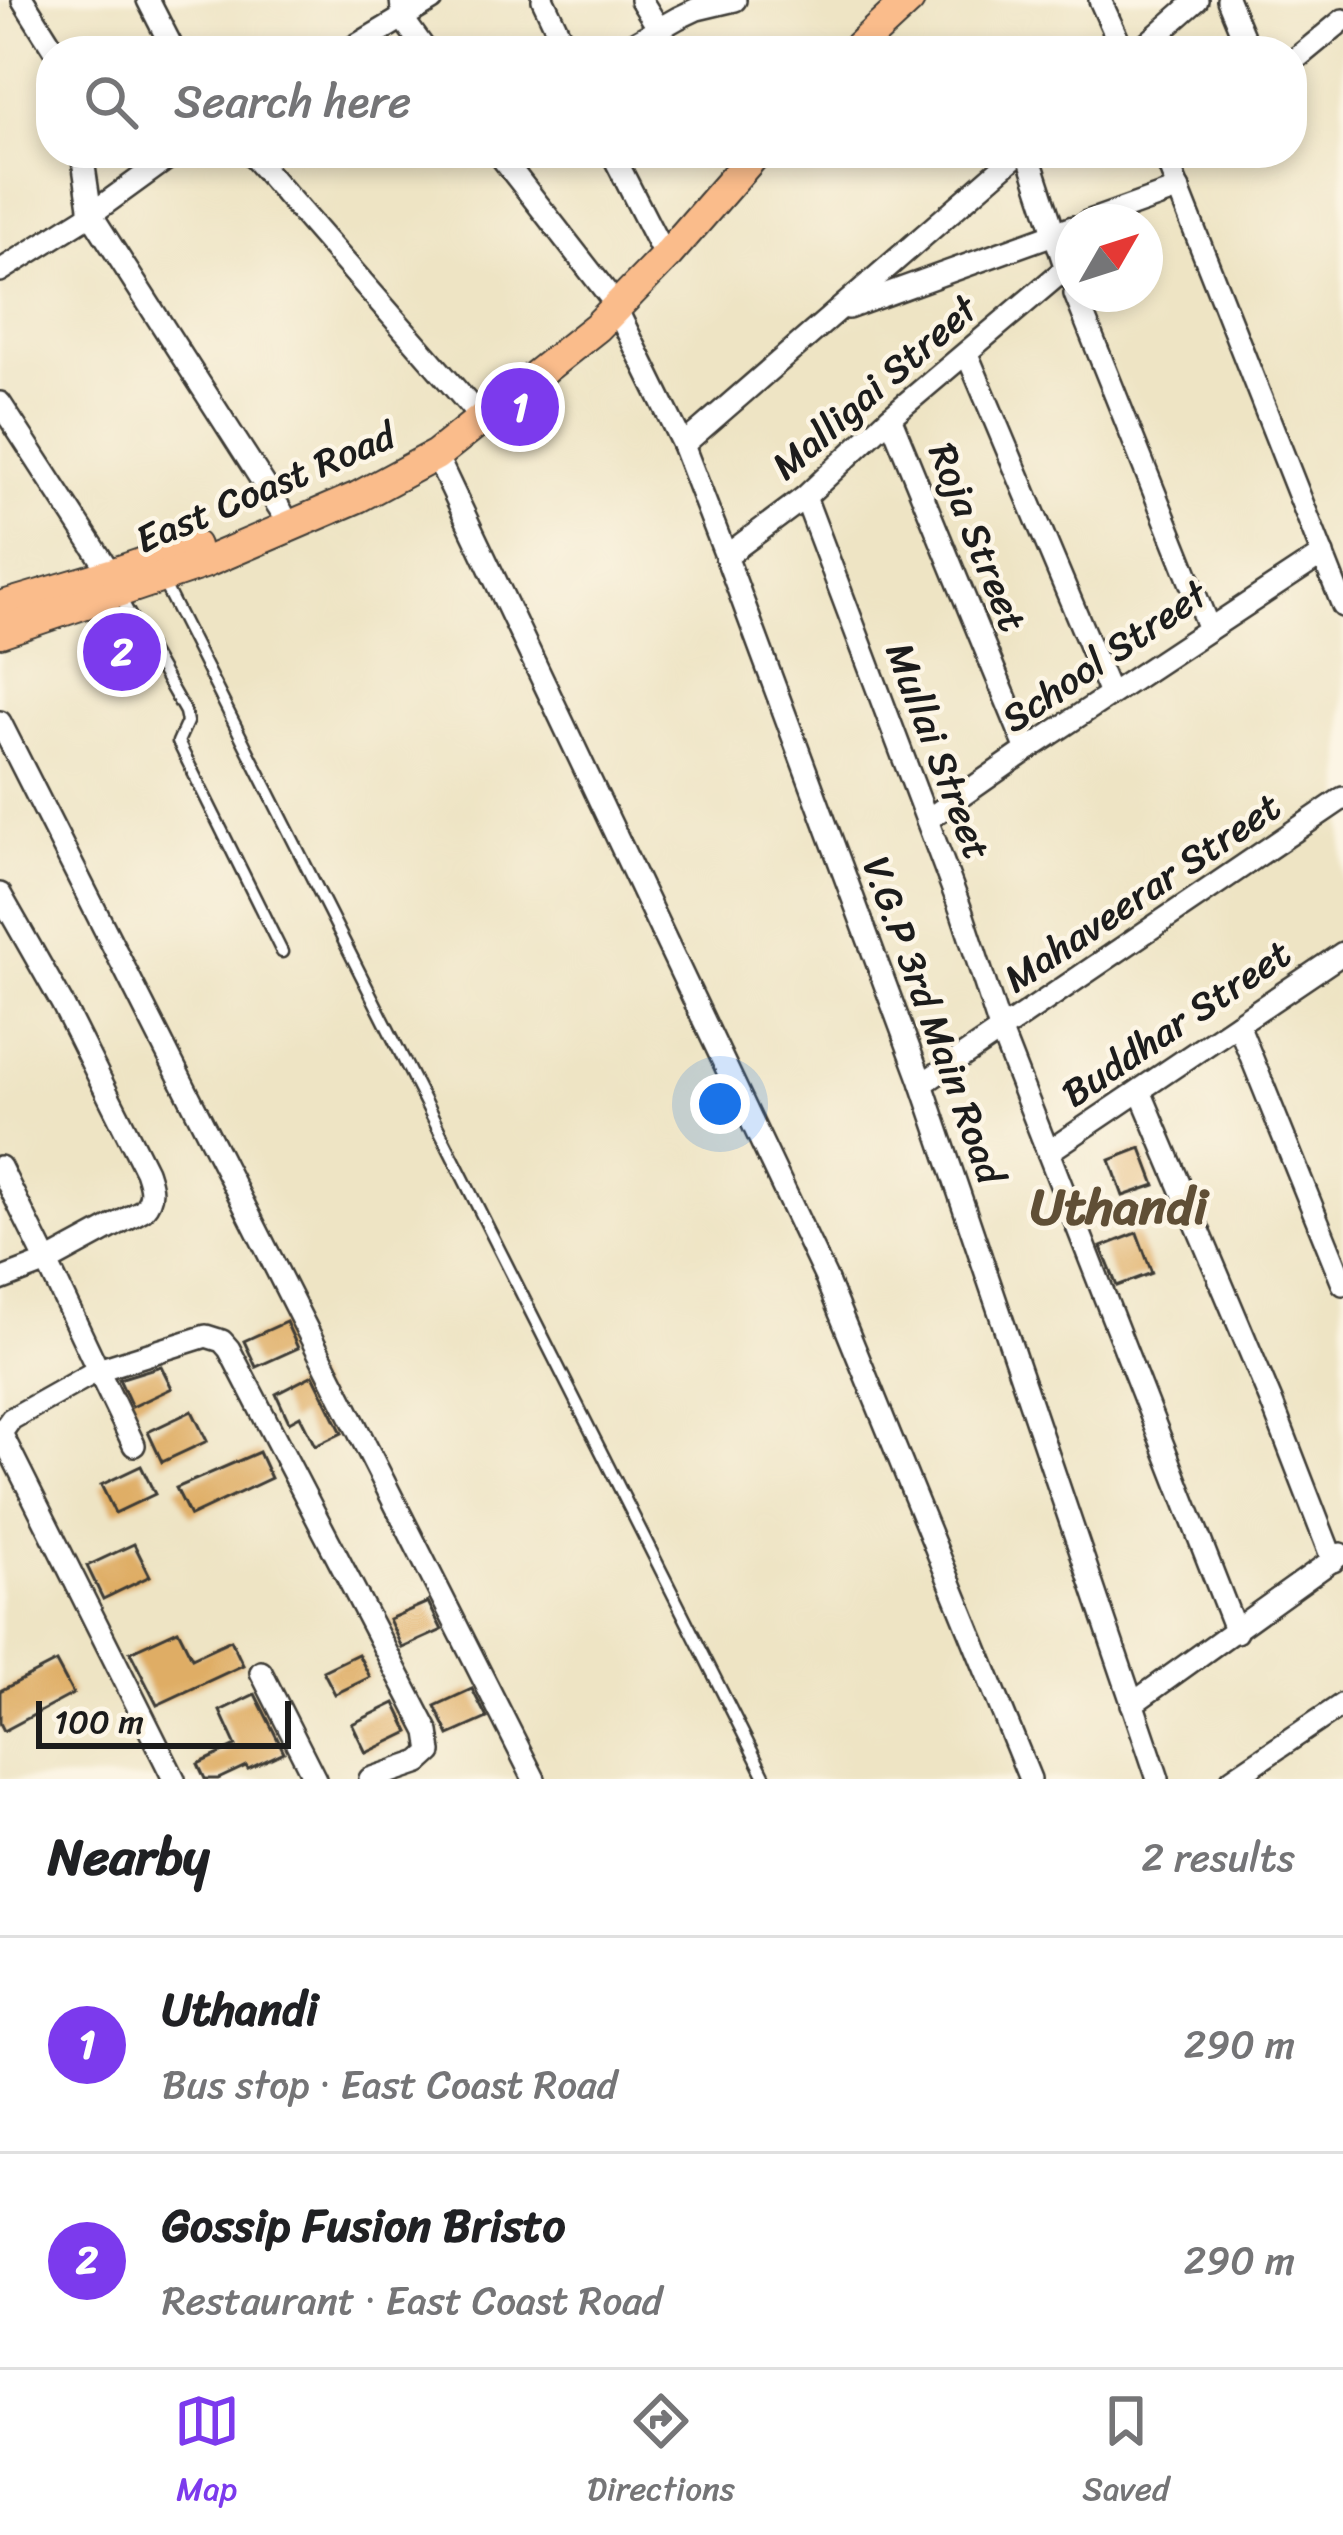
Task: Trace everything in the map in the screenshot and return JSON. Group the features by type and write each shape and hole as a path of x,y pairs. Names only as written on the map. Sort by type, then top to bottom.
{"main road":[{"path":"847,36 881,0"},
{"path":"870,36 909,0"},
{"name":"East Coast Road","path":"114,583 161,579 358,497 436,455 597,327 728,168"},
{"name":"East Coast Road","path":"114,583 353,482 427,440 613,303 668,254 743,168"},
{"path":"0,607 114,583"},
{"path":"0,632 114,583"}],"street":[{"path":"23,0 46,36"},
{"path":"148,0 166,36"},
{"path":"367,36 402,9 432,0"},
{"path":"543,0 560,36"},
{"path":"640,0 659,28"},
{"path":"645,36 697,9 735,0"},
{"path":"1100,0 1116,36"},
{"path":"1156,36 1197,0"},
{"path":"1228,0 1243,36"},
{"path":"402,9 417,36"},
{"path":"1307,50 1343,20"},
{"path":"84,168 92,214 282,512"},
{"path":"0,271 155,168"},
{"path":"263,168 473,409"},
{"name":"V.G.P 3rd Main Road","path":"510,168 613,303 682,445 727,556 922,1084 1158,1779"},
{"path":"620,168 660,247"},
{"path":"682,445 1006,168"},
{"path":"1032,168 1055,213"},
{"path":"1170,168 1343,607"},
{"path":"1137,204 1178,189"},
{"path":"834,313 1055,234"},
{"name":"Malligai Street","path":"727,556 805,496 967,354 1055,295"},
{"path":"1082,312 1209,629"},
{"path":"967,354 1110,694"},
{"path":"0,403 114,583"},
{"name":"Roja Street","path":"890,417 1027,750"},
{"path":"436,455 825,1276 1030,1779"},
{"name":"Mullai Street","path":"805,496 1001,1032 1235,1631"},
{"name":"School Street","path":"927,820 1323,554"},
{"path":"0,722 534,1779"},
{"name":"Mahaveerar Street","path":"922,1084 1343,798"},
{"path":"0,895 62,1003 152,1190 143,1210 46,1262 0,1280"},
{"name":"Buddhar Street","path":"1048,1152 1343,953"},
{"path":"1238,1024 1343,1284"},
{"path":"1132,1704 1338,1557 1140,1091"},
{"path":"0,1167 134,1445"},
{"path":"174,1779 1,1433 11,1419 98,1370 206,1336 229,1349 428,1732 430,1752 420,1762 370,1779"},
{"path":"260,1672 315,1779"},
{"path":"1232,1779 1343,1704"}],"lane":[{"path":"161,579 766,1779"},
{"path":"114,583 185,712 187,722 178,742 282,952"}],"building":[{"path":"1141,1148 1155,1185 1123,1196 1110,1160"},
{"path":"1137,1233 1152,1273 1117,1286 1101,1247"},
{"path":"286,1322 298,1348 256,1367 244,1341"},
{"path":"161,1366 172,1388 132,1407 119,1379"},
{"path":"313,1375 342,1433 315,1446 300,1416 289,1422 276,1394"},
{"path":"192,1411 207,1441 162,1462 148,1432"},
{"path":"259,1452 271,1478 190,1516 176,1488"},
{"path":"141,1466 155,1494 115,1513 101,1485"},
{"path":"134,1544 150,1576 103,1599 87,1566"},
{"path":"428,1602 442,1630 402,1648 389,1619"},
{"path":"178,1630 192,1658 231,1640 243,1665 157,1705 130,1652"},
{"path":"358,1654 370,1677 335,1694 323,1671"},
{"path":"56,1662 73,1694 4,1731 0,1691"},
{"path":"472,1689 487,1718 449,1735 435,1706"},
{"path":"255,1694 284,1752 248,1769 205,1779 198,1764 236,1746 220,1711"},
{"path":"395,1703 409,1732 366,1753 352,1724"}],"place":[{"name":"Uthandi","path":"520,407"},
{"name":"Gossip Fusion Bristo","path":"122,652"}],"district":[{"name":"Uthandi","path":"1119,1207"}]}
